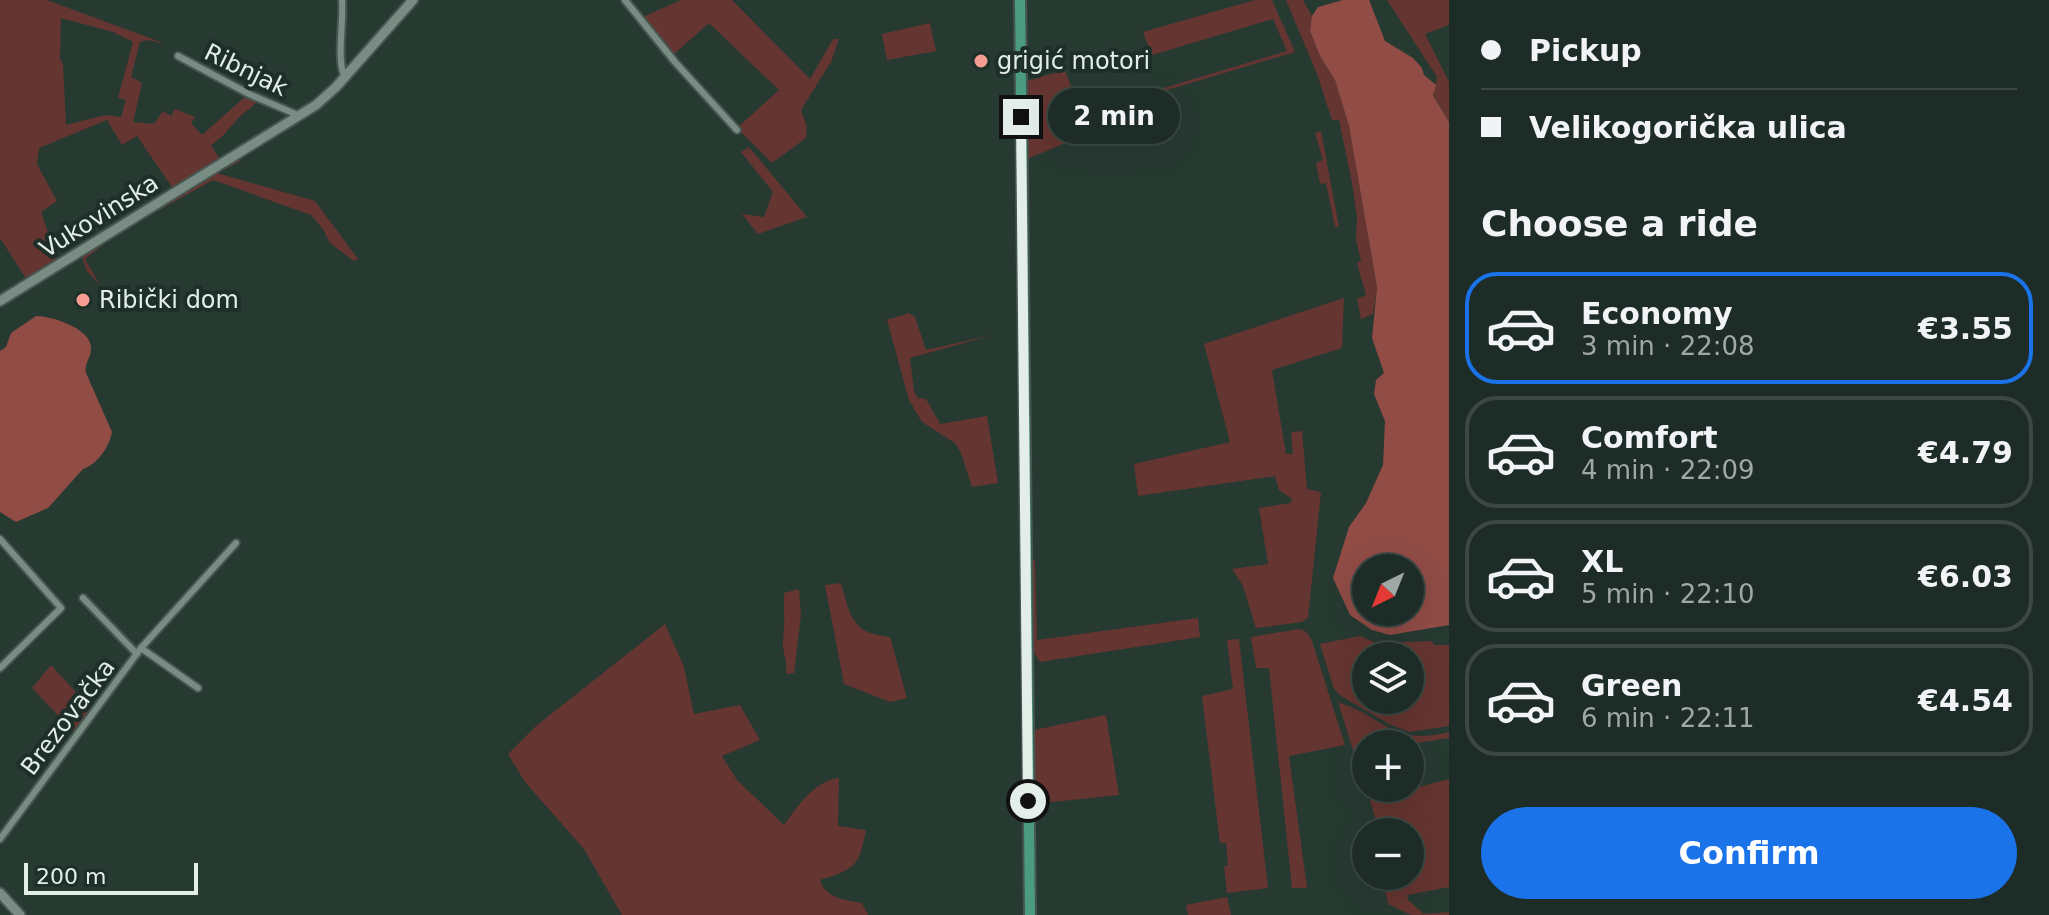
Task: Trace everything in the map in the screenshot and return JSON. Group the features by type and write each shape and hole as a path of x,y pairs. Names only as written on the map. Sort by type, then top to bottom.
{"main road":[{"name":"Vukovinska","path":"0,301 300,116 345,77 413,0"},
{"path":"1020,0 1030,915"},
{"path":"0,893 20,915"}],"street":[{"path":"342,0 340,66 345,77"},
{"path":"625,0 682,71 737,130"},
{"name":"Ribnjak","path":"178,56 251,95 300,116"},
{"path":"0,539 61,608 0,668"},
{"name":"Brezovačka","path":"0,839 139,651 236,543"},
{"name":"Brezovačka","path":"83,598 139,651 198,688"}],"shaded area":[{"path":"0,0 47,0 166,44 147,40 140,42 131,77 142,83 133,122 154,124 163,111 171,116 175,109 195,117 191,123 202,135 247,95 259,100 211,145 221,161 174,190 137,136 122,145 107,120 39,148 37,164 57,201 41,212 58,261 27,280 0,238","holes":["61,18 113,32 133,42 118,98 126,100 121,117 106,115 66,125 63,64 60,59"]},
{"path":"681,0 732,0 810,79 833,39 839,39 831,62 801,110 807,127 806,138 772,163 737,128 779,90 709,23 673,55 641,18"},
{"path":"1255,0 1272,0 1295,52 1097,111 1108,125 1025,160 1024,82 1065,70 1071,86 1094,109 1287,51 1273,19 1152,55 1143,32"},
{"path":"1286,0 1303,0 1312,16 1310,31 1320,56 1335,80 1349,126 1377,287 1373,314 1361,319 1357,299 1366,295 1357,263 1361,261 1356,240 1357,217 1339,120 1332,120 1317,74"},
{"path":"1343,0 1369,0 1385,41 1413,58 1424,75 1436,85 1433,95 1449,122 1449,625 1390,635 1366,626 1424,626 1424,554 1352,554 1352,616 1333,578 1349,527 1366,503 1383,465 1385,421 1374,394 1376,380 1384,373 1372,338 1377,287 1349,126 1335,80 1320,56 1310,31 1312,16 1318,7"},
{"path":"1387,0 1449,0 1449,25 1425,34 1449,82 1449,122 1433,94 1437,77"},
{"path":"930,23 936,51 887,60 882,34"},
{"path":"1321,131 1339,227 1335,227 1326,183 1320,184 1316,163 1323,160 1315,133"},
{"path":"749,147 807,217 758,234 742,214 764,217 773,192 741,152"},
{"path":"239,156 241,161 217,173 315,201 358,259 354,261 330,243 311,215 213,180 118,233 85,259 100,285 87,271 81,255"},
{"path":"1344,298 1342,348 1272,370 1286,454 1293,454 1291,432 1302,431 1307,489 1321,492 1308,618 1302,622 1256,628 1243,586 1232,569 1268,564 1259,508 1291,503 1292,499 1279,490 1275,476 1138,496 1134,464 1230,442 1204,344"},
{"path":"909,313 915,317 926,350 993,335 910,358 914,391 918,398 926,399 940,424 987,416 998,483 972,487 955,443 922,422 909,400 887,320"},
{"path":"36,316 69,324 89,340 91,351 86,373 112,432 98,459 83,469 48,508 16,522 0,512 0,351 6,347 11,333"},
{"path":"1035,560 1037,640 1198,618 1200,637 1040,662 1031,648 1030,561"},
{"path":"841,583 847,605 860,627 867,632 890,637 907,698 890,702 844,684 825,585"},
{"path":"799,589 801,615 794,673 786,674 784,593"},
{"path":"665,624 684,667 694,714 740,705 760,740 722,756 737,780 784,825 814,789 839,778 838,826 866,830 861,852 854,865 820,880 831,894 862,903 868,915 622,915 584,849 525,782 508,754 536,726"},
{"path":"1299,629 1311,638 1345,745 1289,756 1307,888 1292,888 1269,668 1256,668 1251,637"},
{"path":"1360,636 1374,642 1352,642 1352,702 1334,689 1320,644"},
{"path":"1239,639 1268,888 1227,893 1224,866 1228,866 1226,843 1220,843 1202,696 1233,689 1227,640"},
{"path":"1432,641 1434,645 1449,645 1449,726 1404,730 1372,714 1424,714 1424,642 1404,642"},
{"path":"51,665 93,711 76,734 32,688"},
{"path":"1338,702 1352,707 1352,714 1365,714 1394,730 1352,730 1352,747"},
{"path":"1106,715 1119,795 1033,804 1034,730"},
{"path":"1449,732 1449,738 1424,742 1424,736"},
{"path":"1449,779 1449,887 1407,895 1408,900 1424,914 1449,912 1449,915 1411,915 1388,904 1385,890 1424,890 1424,818 1375,818 1371,802 1424,802 1424,786"},
{"path":"1227,897 1231,915 1188,915 1186,905"}],"place":[{"name":"grigić motori","path":"981,61"},
{"name":"Ribički dom","path":"83,300"}],"route":[{"path":"1021,117 1028,801"}]}
